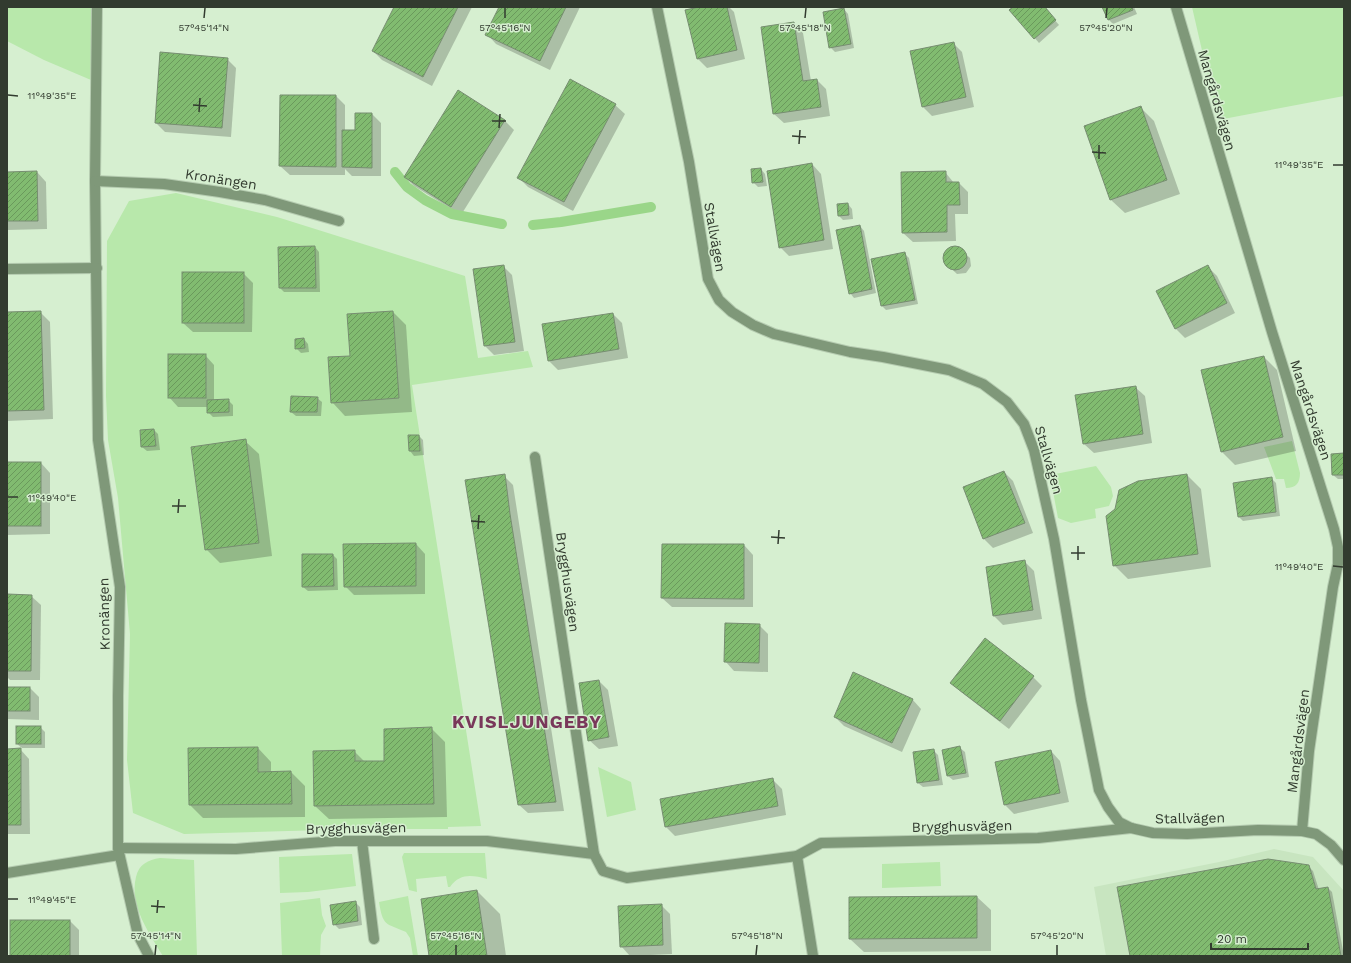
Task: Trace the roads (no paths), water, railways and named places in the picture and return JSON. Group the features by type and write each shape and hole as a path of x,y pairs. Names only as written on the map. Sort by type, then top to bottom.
{"street":[{"name":"Kronängen","path":"97,7 95,180 98,440 120,587 118,851 138,935 149,956"},
{"name":"Stallvägen","path":"657,7 689,162 708,280 719,300 732,312 753,325 774,334 850,352 949,370 983,384 1007,402 1024,424 1034,450 1054,539 1081,700 1099,790 1108,807 1119,822 1131,828 1153,834 1187,834 1258,830 1316,834 1331,846 1344,860"},
{"name":"Mangårdsvägen","path":"1176,7 1272,332 1325,499 1338,547 1338,564 1333,587 1309,752 1302,832"},
{"name":"Kronängen","path":"95,180 164,184 265,200 339,221"},
{"path":"7,269 97,268"},
{"name":"Brygghusvägen","path":"535,457 594,854 603,871 627,878 797,856 821,843 1038,838 1131,828"},
{"name":"Brygghusvägen","path":"7,872 118,851 236,848 335,841 488,841 594,854"},
{"path":"362,841 374,939"},
{"path":"797,856 813,956"}],"waterway":[{"path":"395,172 407,187 425,200 452,214 502,224"},
{"path":"533,225 561,222 651,207"}],"district":[{"name":"KVISLJUNGEBY","path":"527,721"}]}
